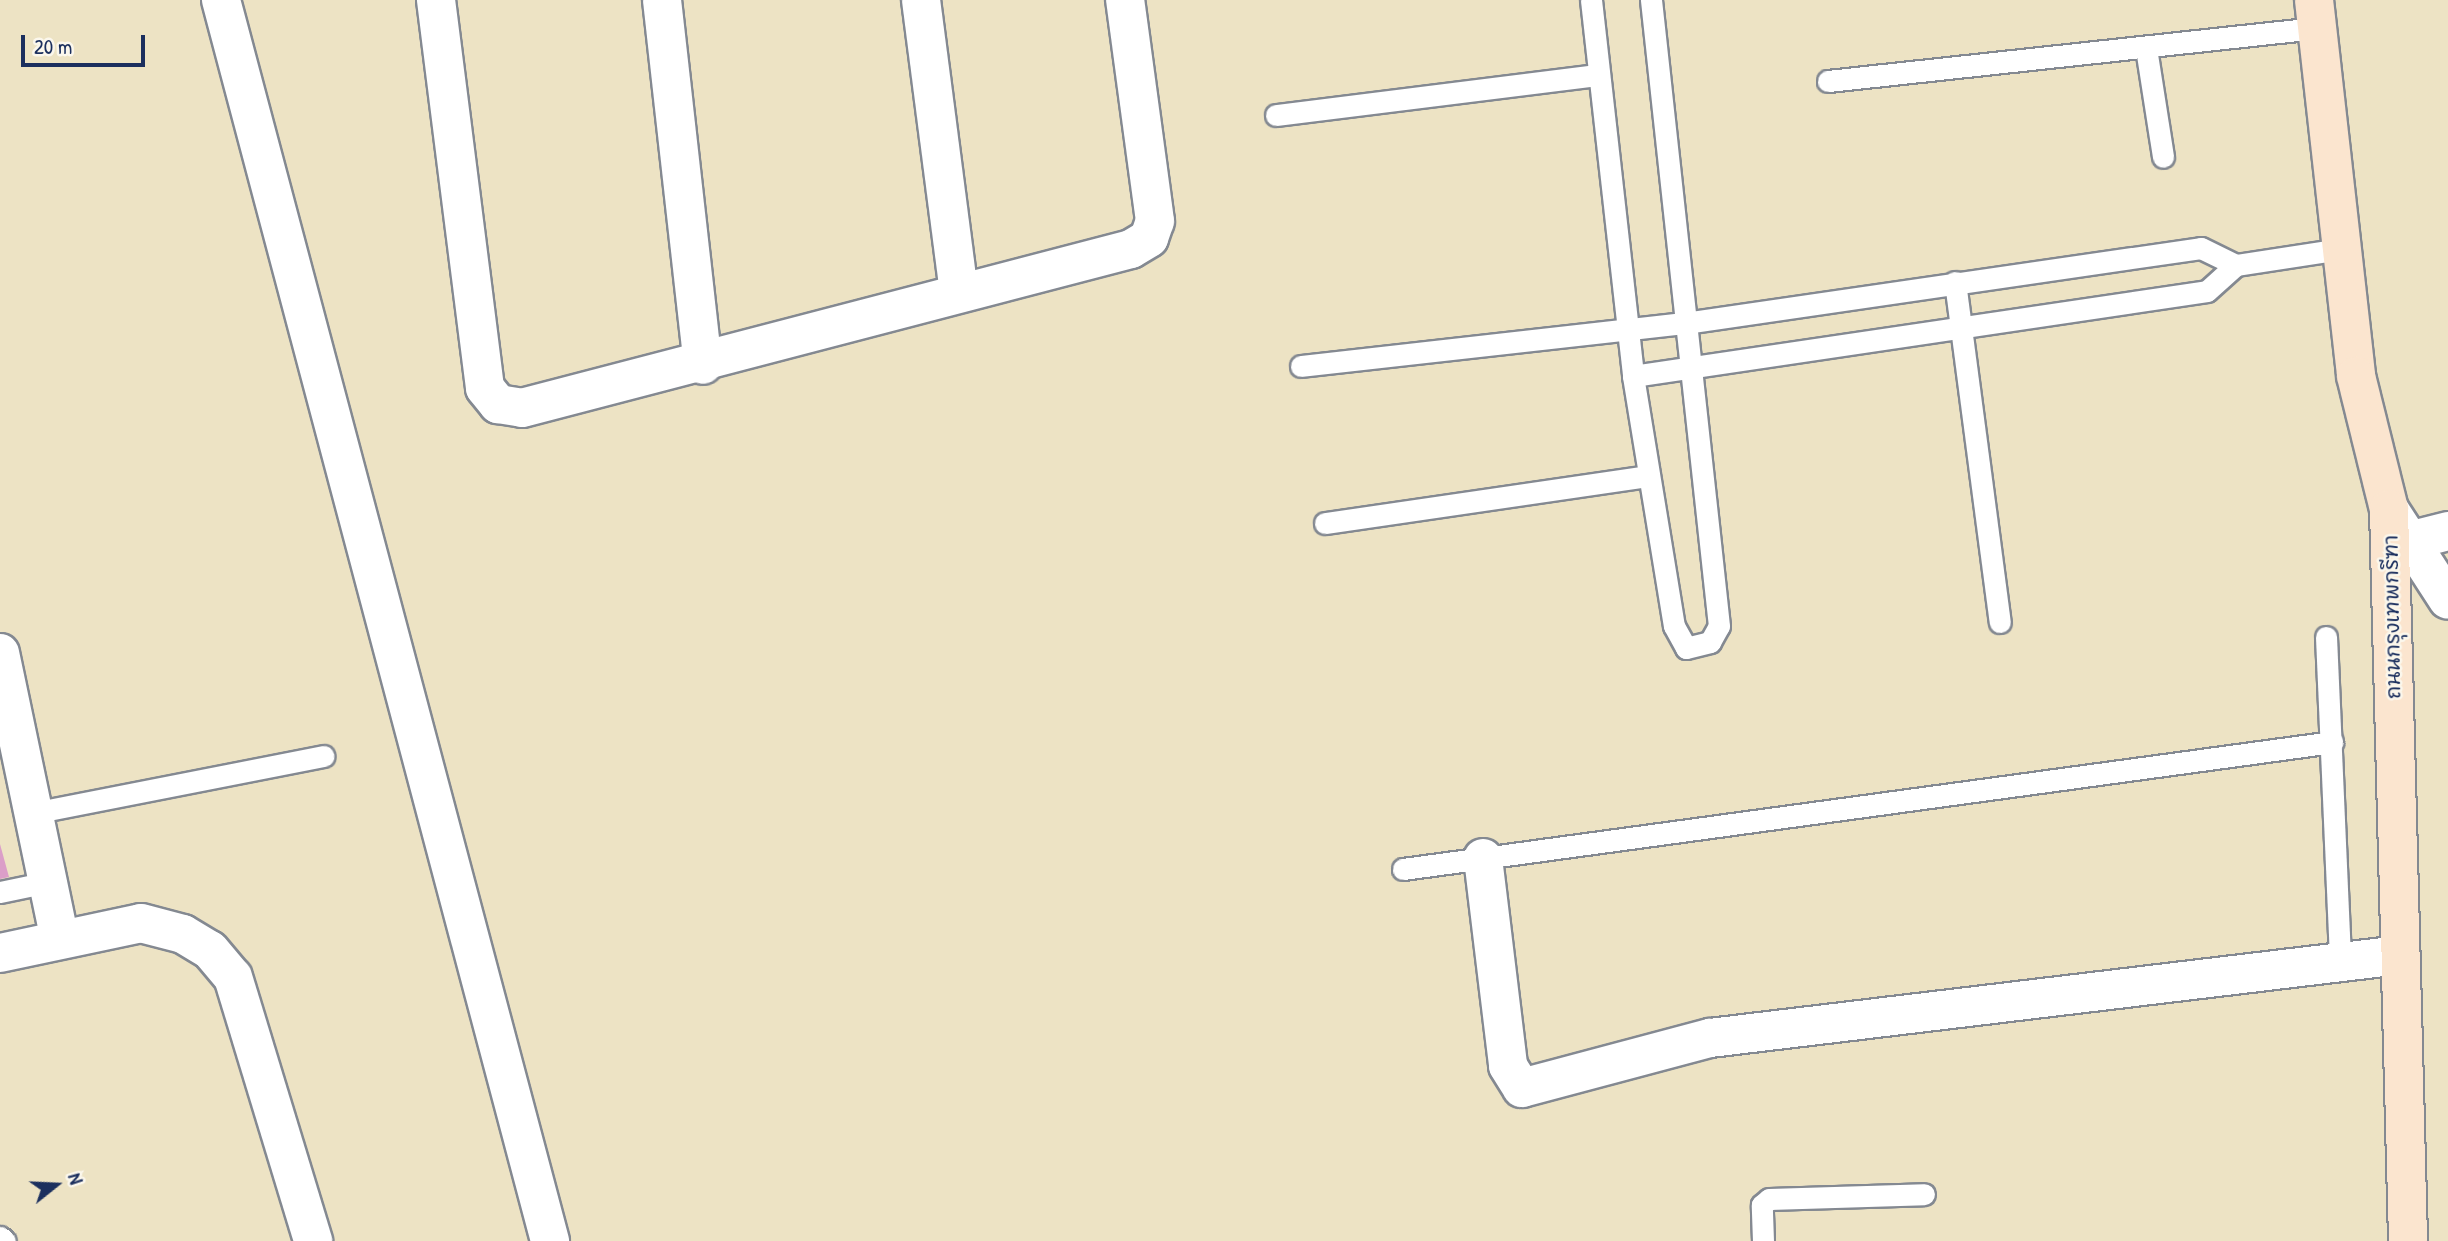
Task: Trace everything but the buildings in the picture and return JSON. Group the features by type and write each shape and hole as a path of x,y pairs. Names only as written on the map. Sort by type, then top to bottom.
{"main road":[{"name":"ถนนกรุงเทพกรีฑา","path":"2316,14 2356,376 2389,509 2408,1241"}],"street":[{"path":"221,0 550,1241"},
{"path":"436,0 485,388 498,404 522,408 703,365 959,291 1131,250 1149,238 1155,221 1125,0"},
{"path":"662,0 703,365"},
{"path":"921,0 959,291"},
{"path":"2389,509 2444,590"},
{"path":"2409,541 2448,531"},
{"path":"0,653 60,939"},
{"path":"1483,858 1508,1066 1522,1088 1710,1038 2400,955"},
{"path":"0,953 141,923 183,934 210,950 233,977 313,1241"}],"lane":[{"path":"1591,0 1633,376 1649,477 1674,626 1686,648 1697,648 1710,642 1719,626 1651,0"},
{"path":"1828,81 2146,48 2316,14"},
{"path":"2146,48 2163,157"},
{"path":"1276,115 1600,75"},
{"path":"1301,366 1685,323 2201,248 2236,265"},
{"path":"1633,376 1964,331 2207,291 2236,265 2341,249"},
{"path":"1955,282 1964,331 2000,622"},
{"path":"1325,523 1649,477"},
{"path":"2326,637 2340,961"},
{"path":"1403,869 2332,742"},
{"path":"33,813 323,756"},
{"path":"0,892 48,882"},
{"path":"1763,1241 1762,1205 1769,1199 1923,1194"},
{"path":"0,1237 5,1241"}]}
